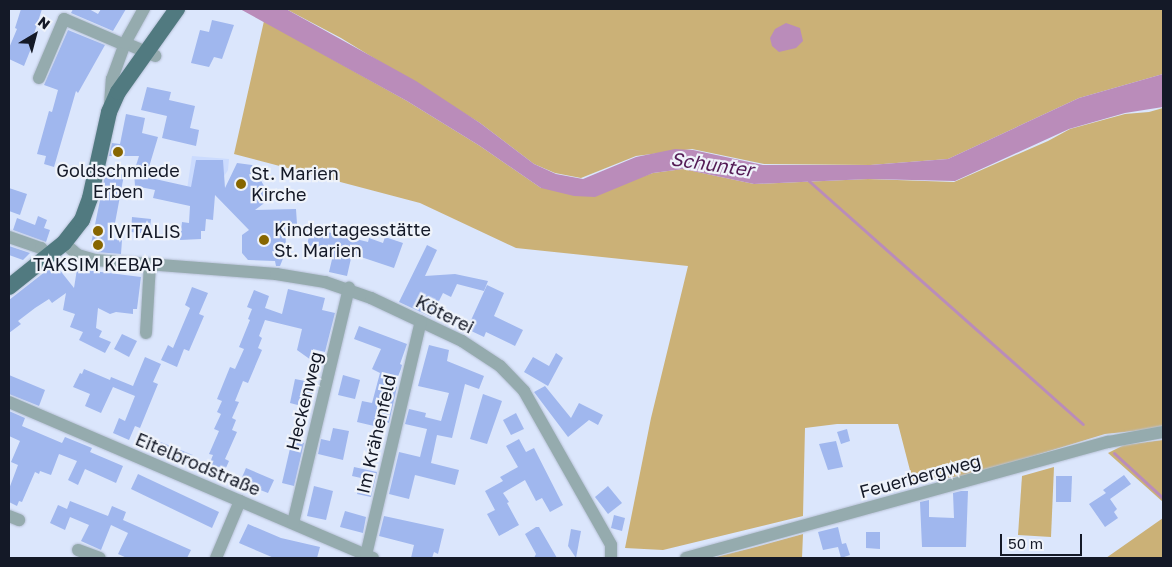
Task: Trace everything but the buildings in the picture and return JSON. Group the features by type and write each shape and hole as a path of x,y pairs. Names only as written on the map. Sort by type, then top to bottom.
{"main road":[{"path":"9,287 64,243 77,228 87,209 110,112 125,66 150,54 173,11"}],"street":[{"path":"125,66 125,44 144,9"},
{"path":"39,78 64,19 150,54"},
{"path":"9,237 41,248 48,256"},
{"name":"Köterei","path":"64,243 71,250 86,258 304,277 349,288 421,321 483,354 500,366 524,391 610,545 611,558"},
{"path":"146,333 150,264"},
{"name":"Heckenweg","path":"292,523 349,288"},
{"name":"Im Krähenfeld","path":"369,557 421,321"},
{"name":"Eitelbrodstraße","path":"9,402 369,557"},
{"name":"Feuerbergweg","path":"688,558 1101,444 1132,436 1163,432"},
{"path":"216,558 240,502"},
{"path":"78,550 100,558"}],"shaded area":[{"path":"286,9 1163,9 1163,74 1079,98 948,159 870,165 764,164 692,149 636,156 581,178 555,173 534,164 480,123 341,38"},
{"path":"264,21 407,101 480,146 541,188 641,177 653,173 683,169 754,184 868,179 954,182 1048,141 1070,129 1125,114 1149,112 1163,108 1163,428 1105,434 971,475 913,482 898,424 837,424 805,428 803,516 663,550 625,548 651,418 688,266 516,248 420,203 234,154"},
{"path":"192,156 229,159 228,170 213,193 186,196"},
{"path":"1163,440 1163,502 1108,453 1124,445"},
{"path":"1054,467 1051,537 1018,535 1022,476"},
{"path":"1163,518 1163,558 1106,558"},
{"path":"803,534 802,558 712,558 748,549"}],"water":[{"name":"Schunter","path":"240,9 286,9 416,81 480,123 534,164 556,174 583,179 636,157 675,149 693,150 763,165 870,165 948,159 1079,98 1163,74 1163,107 1125,113 1069,129 955,181 869,179 754,184 683,169 653,173 595,197 574,196 541,188 480,146 407,101"},
{"path":"786,23 800,28 803,41 796,48 779,52 772,46 770,38 775,29"}],"waterway":[{"path":"809,181 1083,424"},
{"path":"1114,453 1163,498"}],"place":[{"name":"Goldschmiede Erben","path":"118,152"},
{"name":"St. Marien Kirche","path":"241,184"},
{"name":"IVITALIS","path":"98,231"},
{"name":"Kindertagesstätte St. Marien","path":"264,240"},
{"name":"TAKSIM KEBAP","path":"98,245"}]}
